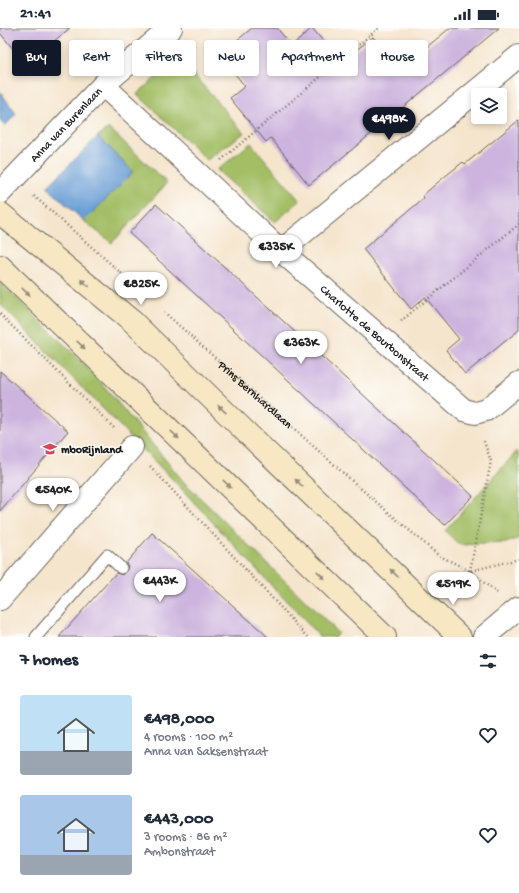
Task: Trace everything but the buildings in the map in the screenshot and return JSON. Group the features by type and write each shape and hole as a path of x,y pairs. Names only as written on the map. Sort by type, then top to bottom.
{"main road":[{"path":"0,213 132,321 460,637"},
{"path":"0,266 385,637"}],"street":[{"name":"Anna van Burenlaan","path":"7,185 103,85 171,28"},
{"path":"281,251 519,56"},
{"name":"Charlotte de Bourbonstraat","path":"103,85 281,251 464,410 475,413"},
{"path":"475,413 486,410 519,383"},
{"path":"0,599 132,447"},
{"path":"484,637 517,610"}],"lane":[{"path":"36,637 107,555 121,568"}],"path":[{"path":"201,176 379,28"},
{"path":"7,185 139,289"},
{"path":"381,338 519,224"},
{"name":"Prins Bernhardlaan","path":"163,311 438,555 470,571 517,610"},
{"path":"0,314 132,447 308,637"},
{"path":"475,413 491,461 470,571 519,559"}],"green space":[{"path":"157,76 195,76 244,133 207,160 137,94"},
{"path":"109,128 167,183 112,243 84,221 133,172 98,136"},
{"path":"251,143 300,201 275,222 217,170"},
{"path":"0,282 76,356 104,386 183,481 338,633 334,637 320,637 175,482 0,304"},
{"path":"517,451 519,454 519,538 506,543 460,545 445,531"}],"water":[{"path":"0,91 16,114 5,126 0,121"},
{"path":"98,136 133,172 84,221 47,187"}],"place":[{"name":"mboRijnland","path":"50,449"}]}
